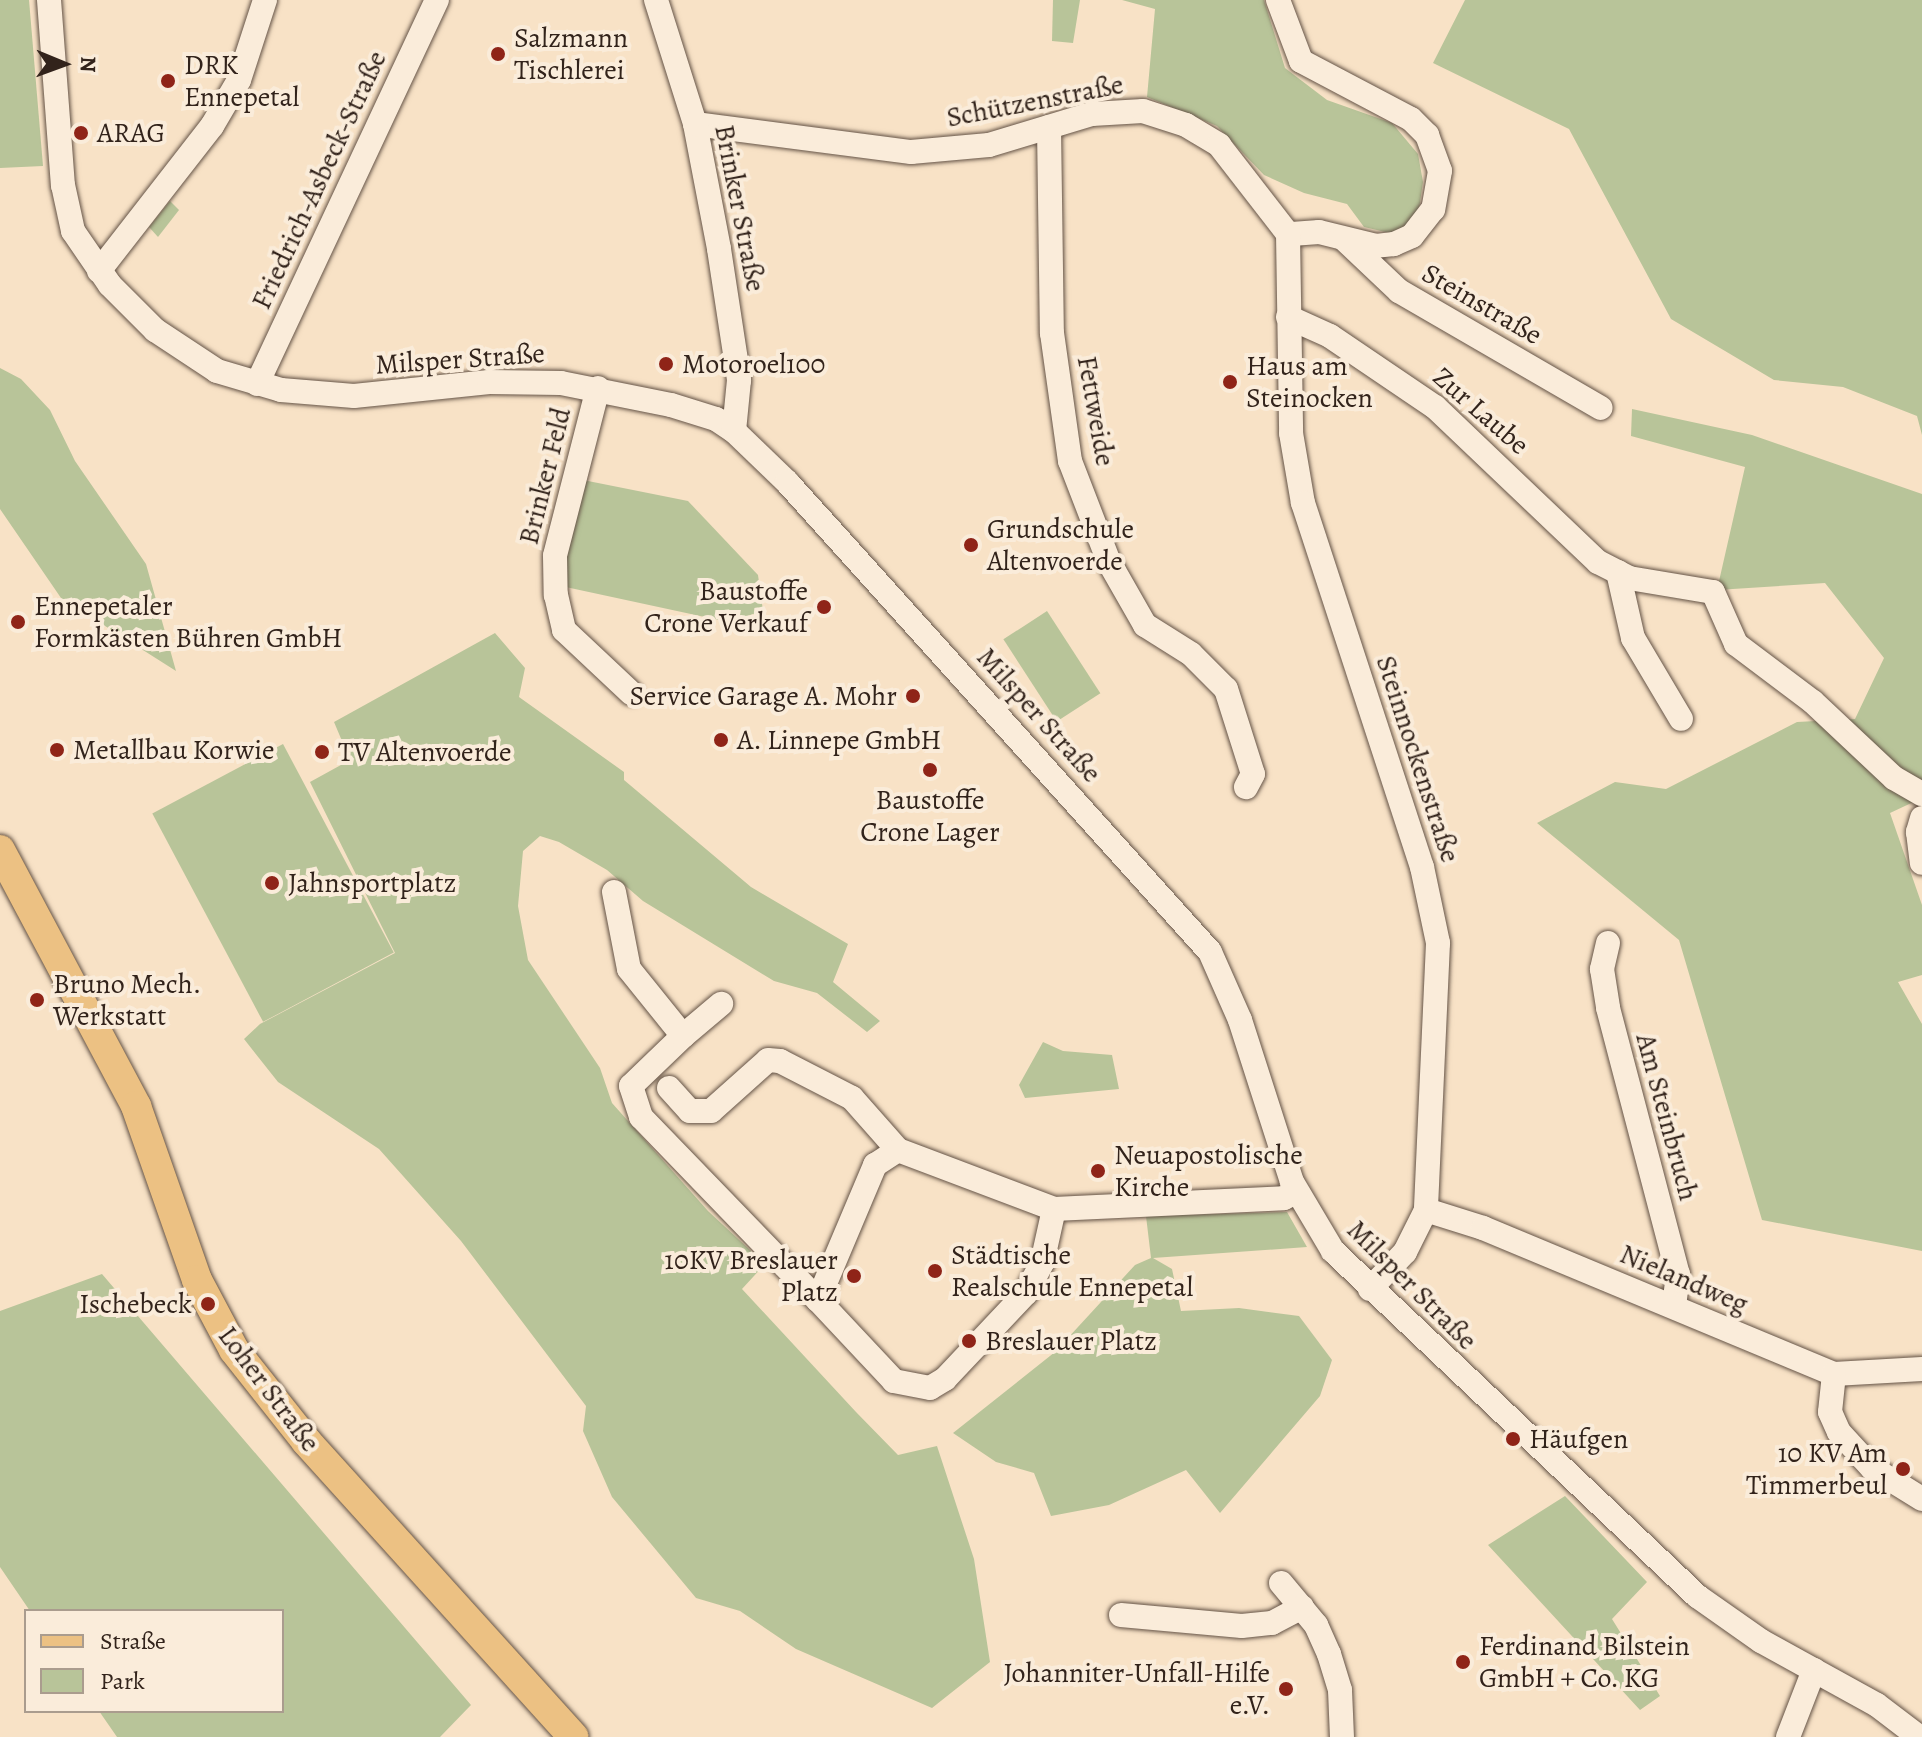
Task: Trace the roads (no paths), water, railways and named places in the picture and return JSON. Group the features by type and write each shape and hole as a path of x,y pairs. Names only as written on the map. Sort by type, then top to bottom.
{"main road":[{"name":"Loher Straße","path":"0,850 136,1106 197,1280 234,1350 306,1441 573,1737"}],"street":[{"name":"Milsper Straße","path":"49,0 67,210 83,250 99,271 178,348 257,384 304,394 354,396 520,381 598,388 695,411 734,431 787,482 1210,952 1240,1020 1296,1192 1323,1238 1370,1289 1697,1596 1761,1641 1877,1705 1921,1737"},
{"path":"99,271 219,114 239,80 265,0"},
{"name":"Friedrich-Asbeck-Straße","path":"257,384 437,0"},
{"name":"Brinker Straße","path":"656,0 695,124 739,380 734,431"},
{"path":"1278,0 1301,61 1411,119 1438,155 1439,193 1412,236 1376,246 1319,232 1288,234"},
{"name":"Schützenstraße","path":"695,124 911,152 989,145 1092,114 1143,111 1186,125 1219,145 1288,234"},
{"name":"Fettweide","path":"1049,127 1052,333 1070,461 1109,562 1145,625 1191,654 1226,689 1253,774 1246,787"},
{"name":"Steinnockenstraße","path":"1288,234 1291,433 1303,503 1383,744 1436,924 1439,961 1426,1210 1405,1252 1370,1289"},
{"name":"Steinstraße","path":"1343,237 1399,291 1601,408"},
{"name":"Zur Laube","path":"1288,317 1330,336 1435,407 1598,562 1658,585 1713,592 1736,644 1813,702 1894,778 1922,794"},
{"name":"Brinker Feld","path":"598,388 555,556 556,595 564,630 631,693"},
{"path":"1618,572 1633,638 1681,719"},
{"path":"1922,818 1918,832 1922,863"},
{"path":"614,892 629,969 683,1036"},
{"name":"Am Steinbruch","path":"1608,943 1602,969 1608,1008 1678,1274 1674,1306"},
{"path":"721,1004 631,1086 641,1117 894,1381 930,1388 945,1379 1026,1293 1042,1263 1054,1209"},
{"path":"669,1088 690,1111 711,1111 768,1060 780,1061 852,1098 898,1150 1054,1209 1284,1198 1296,1192"},
{"path":"818,1300 875,1165 898,1150"},
{"name":"Nielandweg","path":"1426,1210 1674,1306 1834,1374 1922,1369"},
{"path":"1834,1374 1830,1412 1839,1432 1872,1468 1922,1499"},
{"path":"1281,1583 1302,1607 1335,1672 1342,1737"},
{"path":"1121,1615 1242,1626 1272,1623 1302,1607"},
{"path":"1788,1737 1814,1670"}],"place":[{"name":"Salzmann Tischlerei","path":"498,54"},
{"name":"DRK Ennepetal","path":"168,81"},
{"name":"ARAG","path":"81,133"},
{"name":"Motoroel100","path":"666,364"},
{"name":"Haus am Steinocken","path":"1230,382"},
{"name":"Grundschule Altenvoerde","path":"971,545"},
{"name":"Baustoffe Crone Verkauf","path":"824,607"},
{"name":"Ennepetaler Formkästen Bühren GmbH","path":"18,622"},
{"name":"Service Garage A. Mohr","path":"913,696"},
{"name":"A. Linnepe GmbH","path":"721,740"},
{"name":"Metallbau Korwie","path":"57,750"},
{"name":"TV Altenvoerde","path":"322,752"},
{"name":"Baustoffe Crone Lager","path":"930,770"},
{"name":"Jahnsportplatz","path":"272,883"},
{"name":"Bruno Mech. Werkstatt","path":"37,1000"},
{"name":"Neuapostolische Kirche","path":"1098,1171"},
{"name":"Städtische Realschule Ennepetal","path":"935,1271"},
{"name":"10KV Breslauer Platz","path":"854,1276"},
{"name":"Ischebeck","path":"208,1304"},
{"name":"Breslauer Platz","path":"969,1341"},
{"name":"Häufgen","path":"1513,1439"},
{"name":"10 KV Am Timmerbeul","path":"1903,1469"},
{"name":"Ferdinand Bilstein GmbH + Co. KG","path":"1463,1662"},
{"name":"Johanniter-Unfall-Hilfe e.V.","path":"1286,1689"}]}
